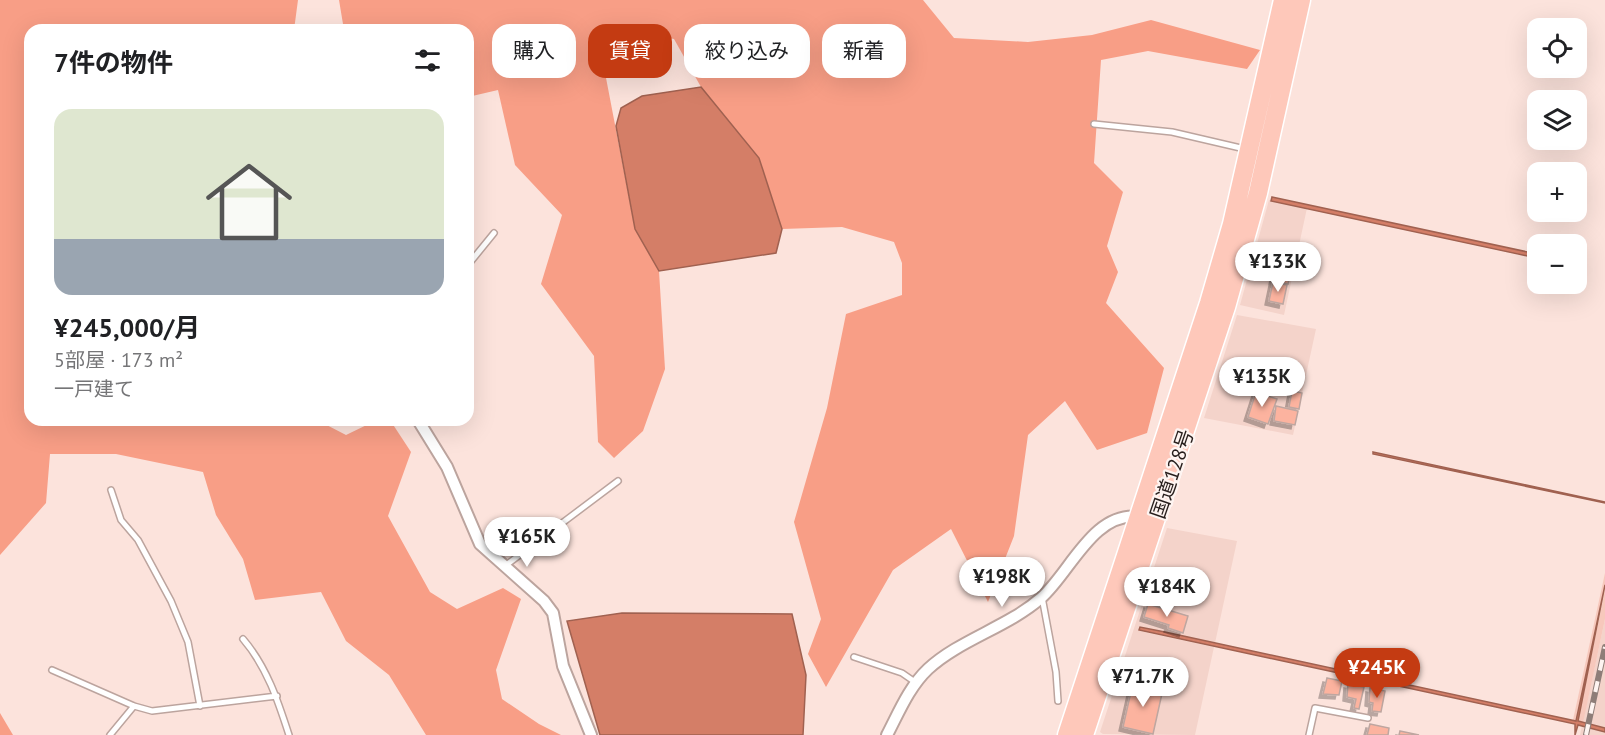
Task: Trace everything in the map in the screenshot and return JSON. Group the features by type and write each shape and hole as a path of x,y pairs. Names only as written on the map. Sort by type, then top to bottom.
{"highway":[{"name":"国道128号","path":"1080,733 1208,365 1248,230 1283,0"},
{"name":"国道128号","path":"1080,733 1139,517 1258,153 1301,0"}],"street":[{"path":"422,426 447,467 480,544 544,601 553,613 563,666 591,735"},
{"path":"887,735 915,682 936,661 1006,622 1042,597 1093,536 1122,517 1139,517"}],"lane":[{"path":"1094,124 1172,132 1258,153"},
{"path":"474,258 494,233"},
{"path":"504,567 618,481"},
{"path":"111,490 121,520 138,540 175,611 188,642 200,706"},
{"path":"1042,597 1056,672 1058,701"},
{"path":"243,639 258,655 277,696 289,735"},
{"path":"854,657 902,673 915,682"},
{"path":"52,670 134,706 152,711 277,696"},
{"path":"110,735 134,706"},
{"path":"1309,735 1315,708 1368,718"}],"shaded area":[{"path":"0,0 298,0 295,24 24,24 24,426 329,426 346,435 365,426 394,426 411,452 388,516 430,592 457,609 503,588 521,599 496,670 502,699 539,724 561,735 426,735 389,675 346,641 321,592 255,600 243,559 216,515 203,472 116,454 50,454 46,503 0,555"},
{"path":"339,0 923,0 954,38 1028,42 1092,35 1151,20 1260,50 1247,69 1148,51 1101,60 1094,163 1123,192 1107,246 1118,272 1106,303 1164,368 1147,433 1097,450 1065,401 1028,435 1014,536 988,602 951,529 893,570 826,687 808,654 821,619 794,522 827,408 846,314 902,295 902,263 894,242 842,227 782,229 759,158 696,78 810,78 810,24 684,24 684,57 672,39 672,24 588,24 588,78 606,78 635,229 659,271 665,369 643,431 614,458 598,442 594,356 541,284 562,215 515,165 498,90 474,96 474,24 343,24"},
{"path":"701,87 759,158 782,229 776,253 659,271 635,229 616,126 621,108 642,96"},
{"path":"1272,197 1527,252 1527,256 1271,201"},
{"path":"1269,200 1307,208 1284,315 1240,305"},
{"path":"1237,315 1316,329 1293,435 1204,418"},
{"path":"1373,452 1605,502 1605,503 1373,454"},
{"path":"1167,528 1237,541 1215,643 1140,627 1140,631 1214,647 1195,735 1103,734 1100,732"},
{"path":"1605,573 1605,585 1577,721 1573,720"},
{"path":"1605,585 1578,721 1605,728 1605,732 1578,725 1575,735 1575,724 1139,630 1140,627 1165,632 1576,721"},
{"path":"1605,590 1605,619 1583,723 1578,721"},
{"path":"622,613 792,614 806,675 803,735 600,735 567,621"},
{"path":"1605,619 1605,735 1580,735"},
{"path":"0,713 13,735 0,735"}],"building":[{"path":"1277,262 1292,265 1288,284 1273,281"},
{"path":"1273,282 1287,285 1283,304 1269,301"},
{"path":"1292,391 1302,393 1299,409 1289,407"},
{"path":"1256,392 1277,399 1268,424 1248,417"},
{"path":"1276,406 1298,411 1295,425 1274,421"},
{"path":"1148,604 1188,616 1183,633 1168,628 1169,625 1144,617"},
{"path":"1327,678 1342,681 1339,695 1323,694"},
{"path":"1133,683 1163,689 1153,734 1123,727"},
{"path":"1348,684 1364,687 1359,709 1354,708 1356,699 1347,697"},
{"path":"1370,688 1385,691 1381,712 1372,711 1373,703 1369,702"},
{"path":"1370,724 1389,728 1388,735 1367,735"},
{"path":"1400,731 1419,735 1399,735"}],"railway":[{"path":"1586,735 1605,647"}]}
